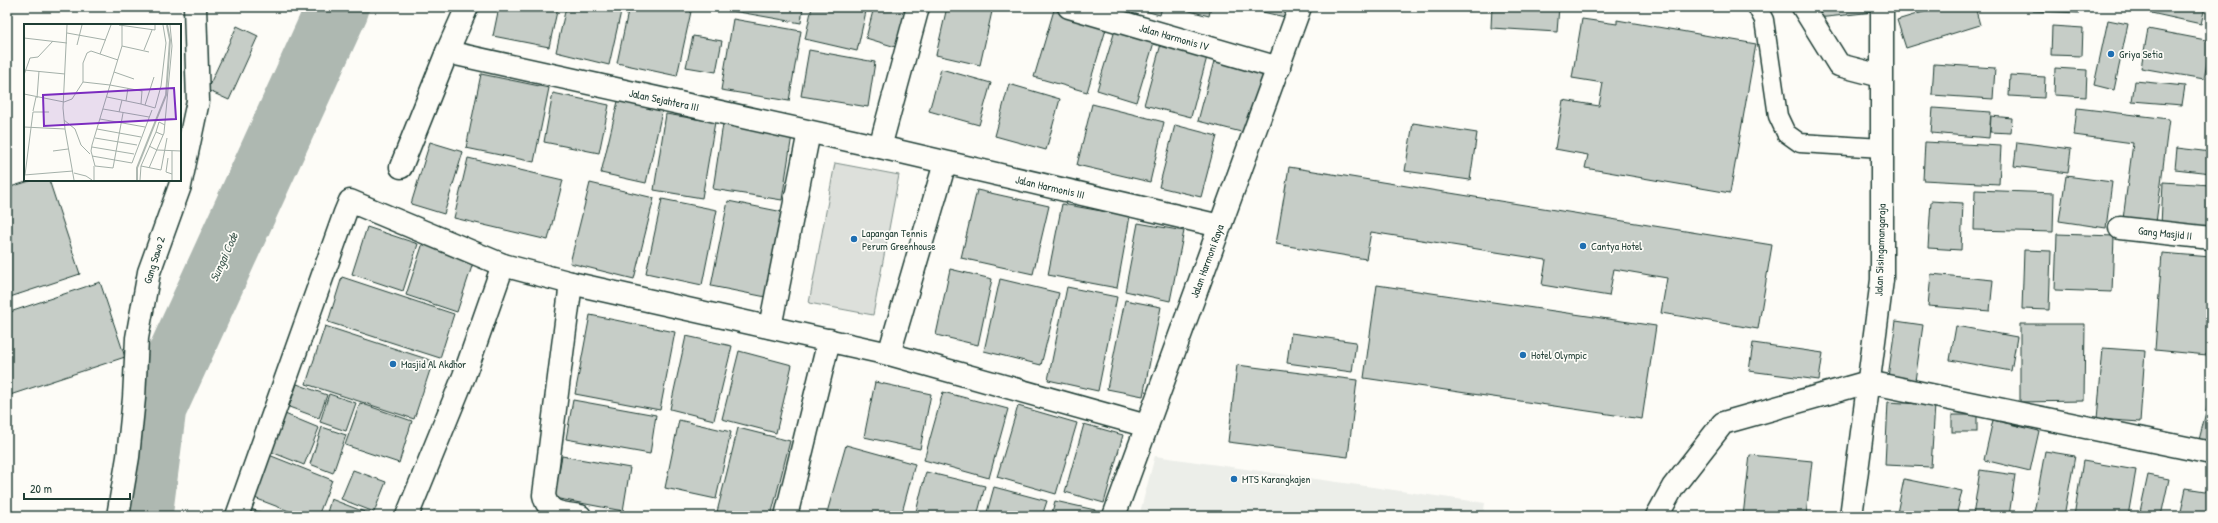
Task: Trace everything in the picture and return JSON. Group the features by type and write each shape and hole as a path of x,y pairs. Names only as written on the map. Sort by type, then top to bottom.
{"street":[{"name":"Gang Sawo 2","path":"118,516 128,457 134,398 137,338 149,272 180,186 198,102 196,7"},
{"path":"401,167 447,52 467,7"},
{"path":"880,147 918,7"},
{"name":"Jalan Harmonis IV","path":"1069,7 1279,68"},
{"name":"Jalan Harmoni Raya","path":"1114,516 1279,68 1300,7"},
{"path":"1803,7 1839,65 1881,76"},
{"name":"Jalan Sisingamangaraja","path":"1851,516 1882,280 1882,7"},
{"name":"Jalan Sejahtera III","path":"447,52 880,147"},
{"path":"770,327 809,132"},
{"name":"Jalan Harmonis III","path":"880,147 1220,226"},
{"path":"889,354 945,163"},
{"path":"237,516 350,201 503,265 571,283 889,354 1147,426"},
{"name":"Gang Masjid II","path":"2120,228 2211,238"},
{"path":"407,516 464,376 503,265"},
{"path":"571,283 544,495 546,504 555,511 580,516"},
{"path":"786,516 829,340"},
{"path":"1657,516 1673,487 1723,423 1868,382 2211,453"}],"lane":[{"path":"1757,7 1764,20 1778,116 1786,133 1800,143 1882,148"}],"shaded area":[{"name":"Lapangan Tennis Perum Greenhouse","path":"835,163 899,175 873,315 809,303"},
{"name":"MTS Karangkajen","path":"1155,456 1485,503 1483,516 1139,516"}],"building":[{"path":"499,7 558,7 549,47 493,36"},
{"path":"566,7 622,7 609,65 556,52"},
{"path":"629,7 692,7 677,76 617,63"},
{"path":"734,7 803,7 801,23 733,11"},
{"path":"812,7 867,7 857,51 805,39"},
{"path":"874,7 910,7 899,48 866,38"},
{"path":"947,7 993,7 980,65 936,55"},
{"path":"1130,7 1162,7 1160,15"},
{"path":"1174,7 1211,7 1209,16"},
{"path":"1240,7 1287,7 1285,17"},
{"path":"1492,7 1559,7 1557,32 1491,28"},
{"path":"1816,7 1873,7 1874,12 1817,18"},
{"path":"1940,7 1975,7 1980,25 1906,48 1897,20"},
{"path":"2033,7 2080,7 2079,13 2033,11"},
{"path":"2124,7 2205,7 2201,24"},
{"path":"1054,10 1107,26 1087,92 1034,77"},
{"path":"733,19 801,31 789,101 721,90"},
{"path":"1582,19 1617,24 1617,20 1756,44 1730,193 1585,168 1588,155 1555,149 1563,100 1599,106 1603,83 1572,78"},
{"name":"Griya Setia","path":"2108,20 2128,24 2114,90 2094,85"},
{"path":"237,26 258,36 229,100 207,90"},
{"path":"2052,26 2083,28 2082,56 2051,55"},
{"path":"1116,27 1155,39 1136,102 1097,90"},
{"path":"2148,29 2211,41 2204,79 2141,68"},
{"path":"693,36 722,41 716,72 686,67"},
{"path":"1161,44 1207,57 1191,117 1144,105"},
{"path":"809,50 875,62 868,107 801,96"},
{"path":"1214,61 1265,74 1249,134 1198,121"},
{"path":"1934,64 1995,68 1993,99 1932,95"},
{"path":"2055,68 2087,70 2086,97 2054,95"},
{"path":"941,69 991,83 979,125 929,111"},
{"path":"481,74 549,88 534,162 466,148"},
{"path":"2010,75 2045,77 2044,98 2009,96"},
{"path":"2135,81 2185,86 2182,105 2132,101"},
{"path":"1009,84 1060,99 1046,150 995,136"},
{"path":"553,93 609,105 599,153 544,142"},
{"path":"619,97 663,107 646,183 601,173"},
{"path":"1092,104 1164,122 1150,182 1077,165"},
{"path":"1933,108 1991,112 1989,138 1931,133"},
{"path":"2077,108 2169,119 2156,223 2123,219 2133,143 2074,135"},
{"path":"666,114 715,122 702,198 654,190"},
{"path":"1991,116 2012,118 2011,133 1990,132"},
{"path":"1413,123 1477,133 1470,180 1405,171"},
{"path":"723,124 792,135 782,200 713,189"},
{"path":"1175,125 1217,136 1201,197 1159,187"},
{"path":"430,142 463,152 444,214 411,204"},
{"path":"1925,142 2001,146 1999,184 1923,180"},
{"path":"2017,142 2071,149 2068,173 2014,166"},
{"path":"2177,148 2211,152 2211,173 2175,169"},
{"path":"468,158 563,180 548,240 454,218"},
{"path":"1289,167 1772,245 1758,329 1661,313 1667,278 1614,269 1609,296 1542,285 1546,260 1371,232 1366,259 1276,244"},
{"path":"2066,176 2112,182 2106,228 2059,221"},
{"path":"30,181 49,181 80,274 7,298 7,188"},
{"path":"2163,182 2211,185 2210,229 2161,226"},
{"path":"590,183 654,198 634,279 570,263"},
{"path":"977,190 1049,206 1033,274 961,258"},
{"path":"1975,190 2054,193 2053,232 1974,230"},
{"path":"662,199 717,210 702,285 646,273"},
{"path":"728,201 783,212 766,297 711,286"},
{"path":"1931,201 1963,203 1961,250 1928,248"},
{"path":"1062,204 1130,216 1117,288 1048,275"},
{"path":"1138,223 1184,231 1170,301 1125,291"},
{"path":"367,227 418,244 403,291 352,274"},
{"path":"2057,234 2114,236 2112,292 2055,290"},
{"path":"423,243 474,260 457,312 406,295"},
{"path":"2024,250 2051,251 2049,310 2022,309"},
{"path":"2162,253 2211,257 2211,305 2207,355 2155,350"},
{"path":"950,269 992,279 978,345 936,335"},
{"path":"1931,274 1993,280 1990,311 1928,306"},
{"path":"342,277 454,314 440,358 328,322"},
{"path":"1000,279 1059,293 1041,365 984,351"},
{"path":"100,282 125,357 7,396 7,313"},
{"path":"1377,285 1656,326 1642,419 1364,378"},
{"path":"1067,287 1117,297 1098,391 1048,380"},
{"path":"1125,300 1161,307 1143,396 1107,389"},
{"path":"590,315 675,332 660,410 575,394"},
{"path":"1896,321 1923,325 1915,381 1888,377"},
{"path":"2020,324 2085,324 2084,401 2020,402"},
{"path":"325,326 433,361 414,419 306,384"},
{"path":"1956,326 2017,337 2011,371 1950,360"},
{"path":"1291,333 1356,342 1352,372 1287,363"},
{"path":"686,336 732,346 714,420 670,409"},
{"path":"1753,343 1823,353 1819,380 1749,371"},
{"path":"2103,348 2145,351 2140,422 2097,419"},
{"path":"739,351 792,365 776,433 722,419"},
{"path":"1237,365 1357,380 1348,457 1228,442"},
{"path":"875,382 931,394 920,449 864,437"},
{"path":"297,384 327,395 319,418 289,407"},
{"path":"943,392 1008,409 989,478 924,460"},
{"path":"2211,392 2211,442 2199,440"},
{"path":"329,394 356,403 346,431 320,422"},
{"path":"573,400 656,415 650,454 566,439"},
{"path":"1888,402 1935,405 1931,467 1885,465"},
{"path":"360,403 412,421 399,463 345,445"},
{"path":"1018,406 1077,423 1056,494 997,477"},
{"path":"285,414 319,428 304,465 269,451"},
{"path":"1952,415 1977,415 1977,432 1952,432"},
{"path":"679,420 731,432 716,499 665,488"},
{"path":"1993,420 2039,431 2030,471 1984,460"},
{"path":"1084,424 1123,435 1104,503 1065,492"},
{"path":"322,427 346,435 333,473 310,464"},
{"path":"738,428 790,441 771,516 732,516 717,512"},
{"path":"846,445 915,464 901,516 826,516"},
{"path":"2045,451 2075,456 2064,516 2034,513"},
{"path":"269,455 332,480 318,516 302,516 252,497"},
{"path":"1750,455 1812,461 1806,516 1743,516"},
{"path":"562,456 630,468 623,511 554,498"},
{"path":"2083,461 2136,470 2128,516 2074,516"},
{"path":"353,470 386,482 374,512 341,499"},
{"path":"1980,470 2015,475 2009,516 1973,516"},
{"path":"926,472 985,486 977,516 915,516"},
{"path":"2148,475 2169,479 2161,516 2139,516"},
{"path":"1904,479 1962,491 1956,516 1910,516 1897,513"},
{"path":"994,487 1047,501 1042,516 986,516"},
{"path":"2186,488 2211,492 2211,516 2180,516"},
{"path":"331,499 375,516 326,516"},
{"path":"1055,501 1095,510 1094,516 1051,516"},
{"path":"248,508 271,516 245,516"}],"waterway":[{"name":"Sungai Code","path":"141,516 155,408 338,7"}],"place":[{"name":"Griya Setia","path":"2111,54"},
{"name":"Lapangan Tennis Perum Greenhouse","path":"854,239"},
{"name":"Cantya Hotel","path":"1583,246"},
{"name":"Hotel Olympic","path":"1523,355"},
{"name":"Masjid Al Akdhor","path":"393,364"},
{"name":"MTS Karangkajen","path":"1234,479"}]}
